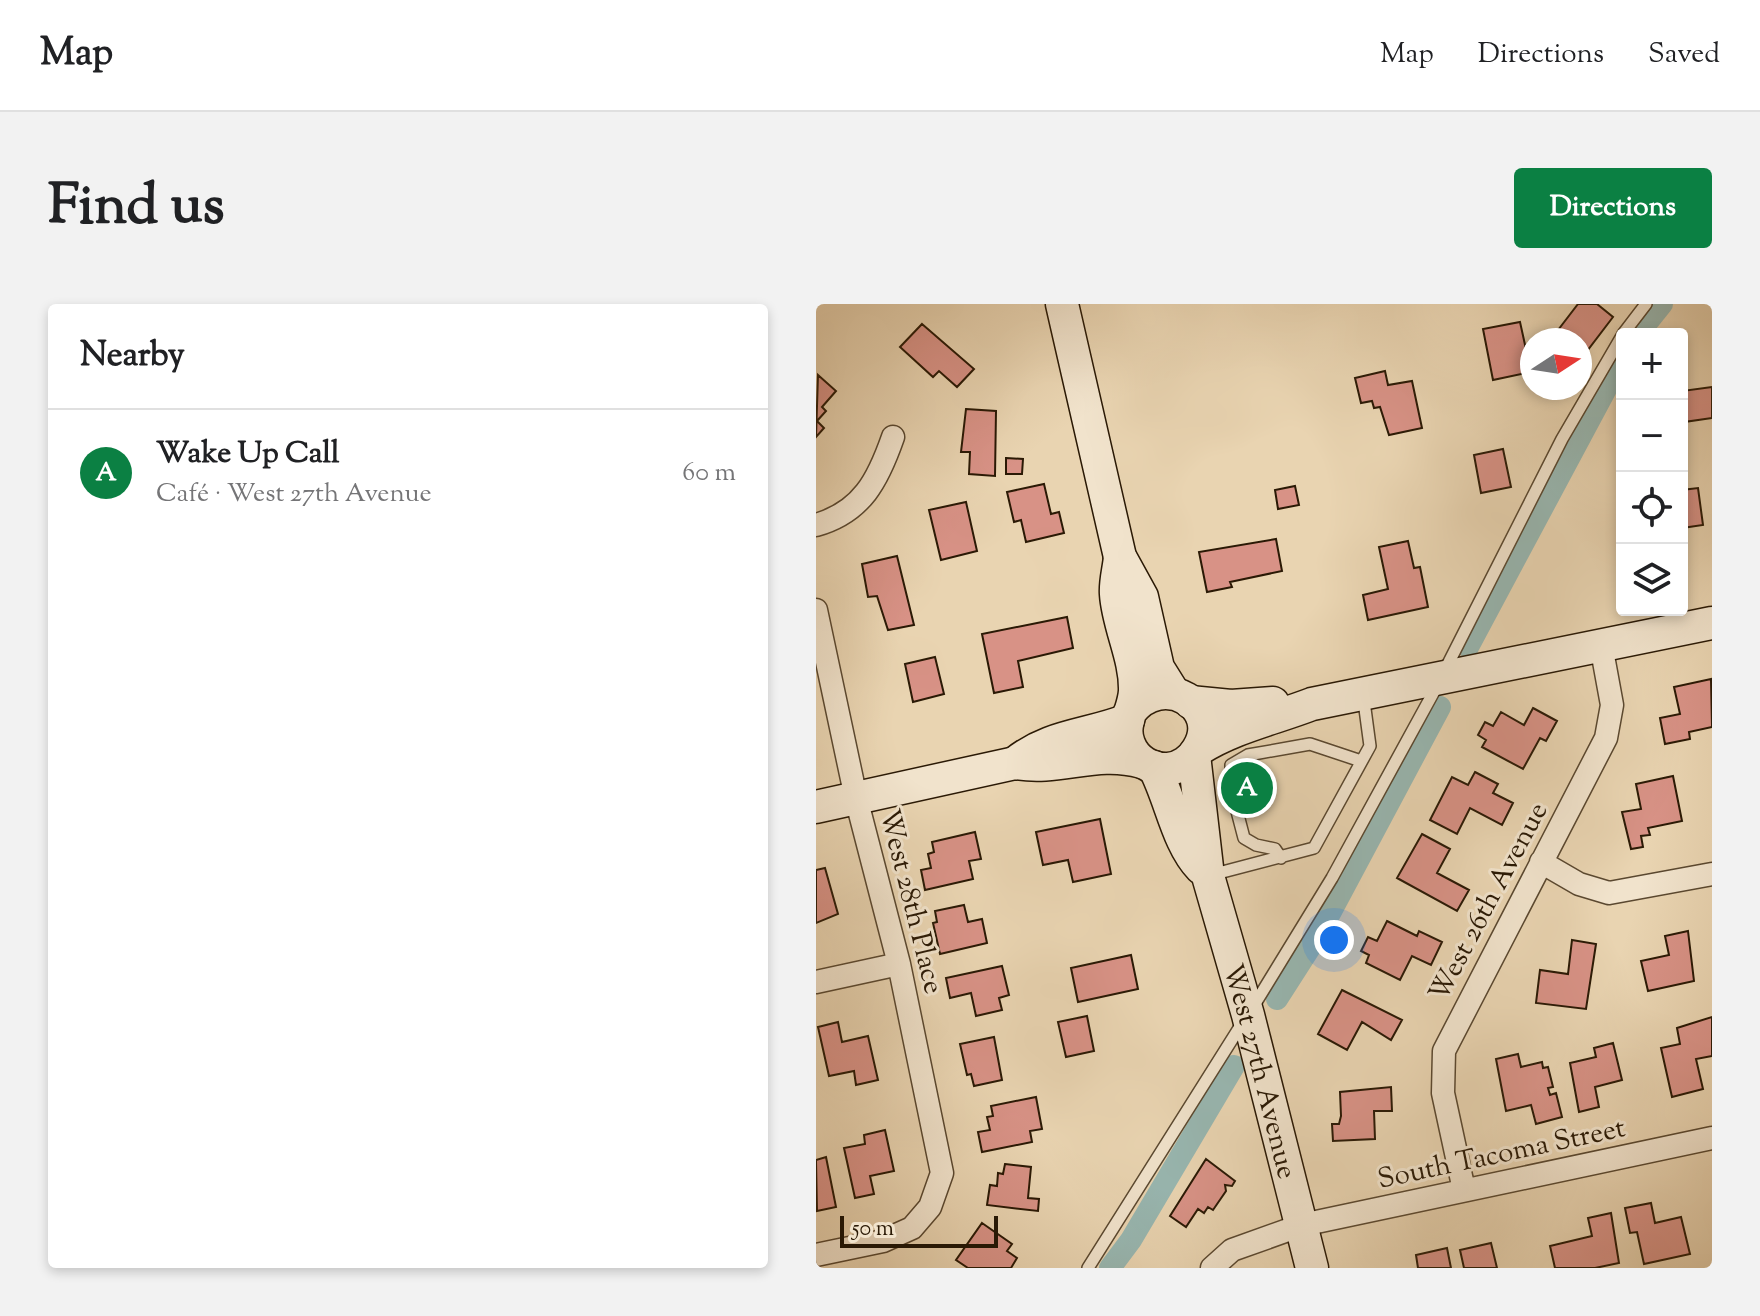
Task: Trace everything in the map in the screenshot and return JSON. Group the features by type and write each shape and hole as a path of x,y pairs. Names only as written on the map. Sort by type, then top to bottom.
{"main road":[{"name":"West 27th Avenue","path":"1062,304 1120,557 1142,597 1158,668 1203,725 1196,752 1208,876 1248,1015 1312,1268"},
{"name":"West 27th Avenue","path":"1120,557 1115,592 1135,684 1127,740 1171,799 1188,854 1208,876"},
{"path":"816,807 1015,763 1043,768 1111,755 1148,765 1180,766 1228,731 1263,723 1312,704 1712,623"},
{"path":"1015,763 1037,745 1102,730 1129,716 1151,693 1231,706 1254,702 1312,704"}],"street":[{"path":"816,525 833,520 866,497 893,437"},
{"name":"West 28th Place","path":"816,610 856,798 899,964 942,1173 930,1207 912,1228 898,1236 816,1255"},
{"name":"West 26th Avenue","path":"1464,1190 1443,1093 1444,1051 1606,738 1612,705 1601,645"},
{"path":"1541,862 1587,888 1609,893 1712,874"},
{"path":"816,982 899,964"},
{"name":"South Tacoma Street","path":"1212,1268 1232,1250 1302,1225 1712,1138"}],"lane":[{"path":"1627,328 1646,304"},
{"path":"1088,1268 1332,878 1441,678 1562,439 1616,345"},
{"path":"1208,876 1314,848 1371,737 1363,694"},
{"path":"1281,858 1275,849 1256,845 1244,838 1229,775 1231,765 1248,755 1310,744 1361,761"}],"building":[{"path":"1578,304 1597,304 1613,317 1592,345 1592,328 1560,328"},
{"path":"1520,322 1520,374 1493,380 1483,329"},
{"path":"922,324 974,369 957,387 939,371 933,377 900,347"},
{"path":"1385,371 1388,385 1412,381 1422,428 1389,435 1380,407 1374,408 1372,401 1361,403 1355,378"},
{"path":"818,375 836,391 822,407 826,411 817,421 824,428 816,437"},
{"path":"1712,387 1712,418 1688,421 1688,390"},
{"path":"966,409 996,411 995,476 969,474 970,452 961,452"},
{"path":"1503,449 1511,487 1481,493 1474,455"},
{"path":"1006,458 1023,459 1022,474 1006,474"},
{"path":"1044,484 1051,514 1059,512 1064,533 1026,542 1021,520 1014,522 1007,492"},
{"path":"1295,486 1299,505 1278,509 1275,490"},
{"path":"1698,488 1703,525 1688,527 1688,489"},
{"path":"966,502 977,551 941,560 929,510"},
{"path":"1276,539 1282,571 1230,582 1232,587 1207,592 1199,552"},
{"path":"1408,541 1414,568 1420,567 1428,607 1368,620 1363,595 1388,589 1379,547"},
{"path":"897,556 914,625 888,630 877,596 868,597 862,564"},
{"path":"1067,617 1073,648 1018,661 1023,687 994,693 982,634"},
{"path":"935,657 944,694 913,702 905,664"},
{"path":"1711,679 1712,727 1689,732 1690,739 1665,744 1660,718 1680,714 1674,687"},
{"path":"1533,708 1557,721 1546,741 1540,738 1523,769 1482,747 1486,740 1478,735 1485,722 1493,726 1501,712 1524,725"},
{"path":"1475,772 1498,784 1493,793 1513,803 1502,825 1470,808 1457,834 1430,820 1452,777 1468,785"},
{"path":"1673,776 1682,821 1648,828 1650,835 1641,836 1643,847 1631,849 1622,812 1641,809 1636,784"},
{"path":"1253,777 1262,811 1243,815 1237,780"},
{"path":"1100,819 1111,874 1073,882 1068,860 1043,865 1036,832"},
{"path":"975,832 981,859 969,861 973,879 925,890 921,870 931,868 928,854 934,852 932,842"},
{"path":"1422,834 1450,849 1437,873 1469,890 1457,911 1397,878"},
{"path":"825,868 838,914 816,923 816,870"},
{"path":"964,905 968,922 982,919 987,943 940,954 933,923 937,922 935,911"},
{"path":"1387,921 1417,936 1419,931 1442,942 1431,965 1412,956 1400,980 1366,963 1369,955 1361,951 1368,937 1377,941"},
{"path":"1688,931 1694,981 1648,991 1641,961 1669,955 1665,936"},
{"path":"1572,940 1596,944 1586,1009 1536,1003 1540,970 1568,974"},
{"path":"1131,955 1138,989 1078,1002 1071,968"},
{"path":"1002,966 1009,995 999,998 1002,1010 976,1016 971,993 950,998 946,978"},
{"path":"1342,990 1402,1020 1391,1040 1362,1022 1347,1050 1318,1034"},
{"path":"1087,1016 1094,1051 1066,1057 1058,1022"},
{"path":"1712,1017 1712,1056 1696,1059 1703,1089 1672,1097 1661,1048 1680,1044 1677,1028"},
{"path":"838,1022 842,1042 868,1036 878,1080 856,1085 854,1071 829,1076 818,1027"},
{"path":"994,1037 1002,1080 974,1086 971,1074 967,1075 960,1044"},
{"path":"1613,1043 1622,1080 1595,1087 1599,1107 1579,1112 1570,1063 1596,1057 1594,1048"},
{"path":"1518,1054 1521,1067 1542,1062 1543,1068 1548,1067 1553,1087 1548,1088 1550,1095 1556,1093 1562,1117 1536,1124 1531,1105 1506,1111 1496,1059"},
{"path":"1391,1087 1392,1111 1374,1111 1375,1139 1333,1141 1332,1124 1339,1124 1341,1116 1340,1092"},
{"path":"1036,1097 1042,1129 1030,1131 1032,1142 982,1152 978,1132 990,1130 987,1117 993,1116 991,1106"},
{"path":"885,1130 894,1171 870,1176 874,1194 855,1198 844,1148 865,1144 864,1135"},
{"path":"826,1157 836,1207 817,1211 816,1160"},
{"path":"1206,1159 1235,1181 1232,1186 1225,1185 1226,1191 1213,1210 1208,1207 1204,1213 1198,1209 1186,1227 1170,1216"},
{"path":"1005,1164 1031,1167 1028,1198 1039,1199 1038,1211 987,1205 990,1185 997,1186 998,1173 1003,1174"},
{"path":"1651,1203 1655,1223 1681,1217 1690,1254 1644,1264 1637,1232 1630,1233 1625,1208"},
{"path":"1611,1213 1619,1263 1595,1268 1555,1268 1550,1246 1592,1236 1588,1218"},
{"path":"982,1223 1012,1244 1007,1251 1017,1258 1011,1268 968,1268 956,1260"},
{"path":"1491,1243 1497,1268 1464,1268 1460,1250"},
{"path":"1447,1248 1451,1268 1418,1268 1416,1255"}],"waterway":[{"path":"1643,328 1662,304"},
{"path":"1468,647 1616,370"},
{"path":"1277,999 1320,932 1440,707"},
{"path":"1110,1268 1131,1240 1234,1066"}],"place":[{"name":"Wake Up Call","path":"1247,788"}]}
